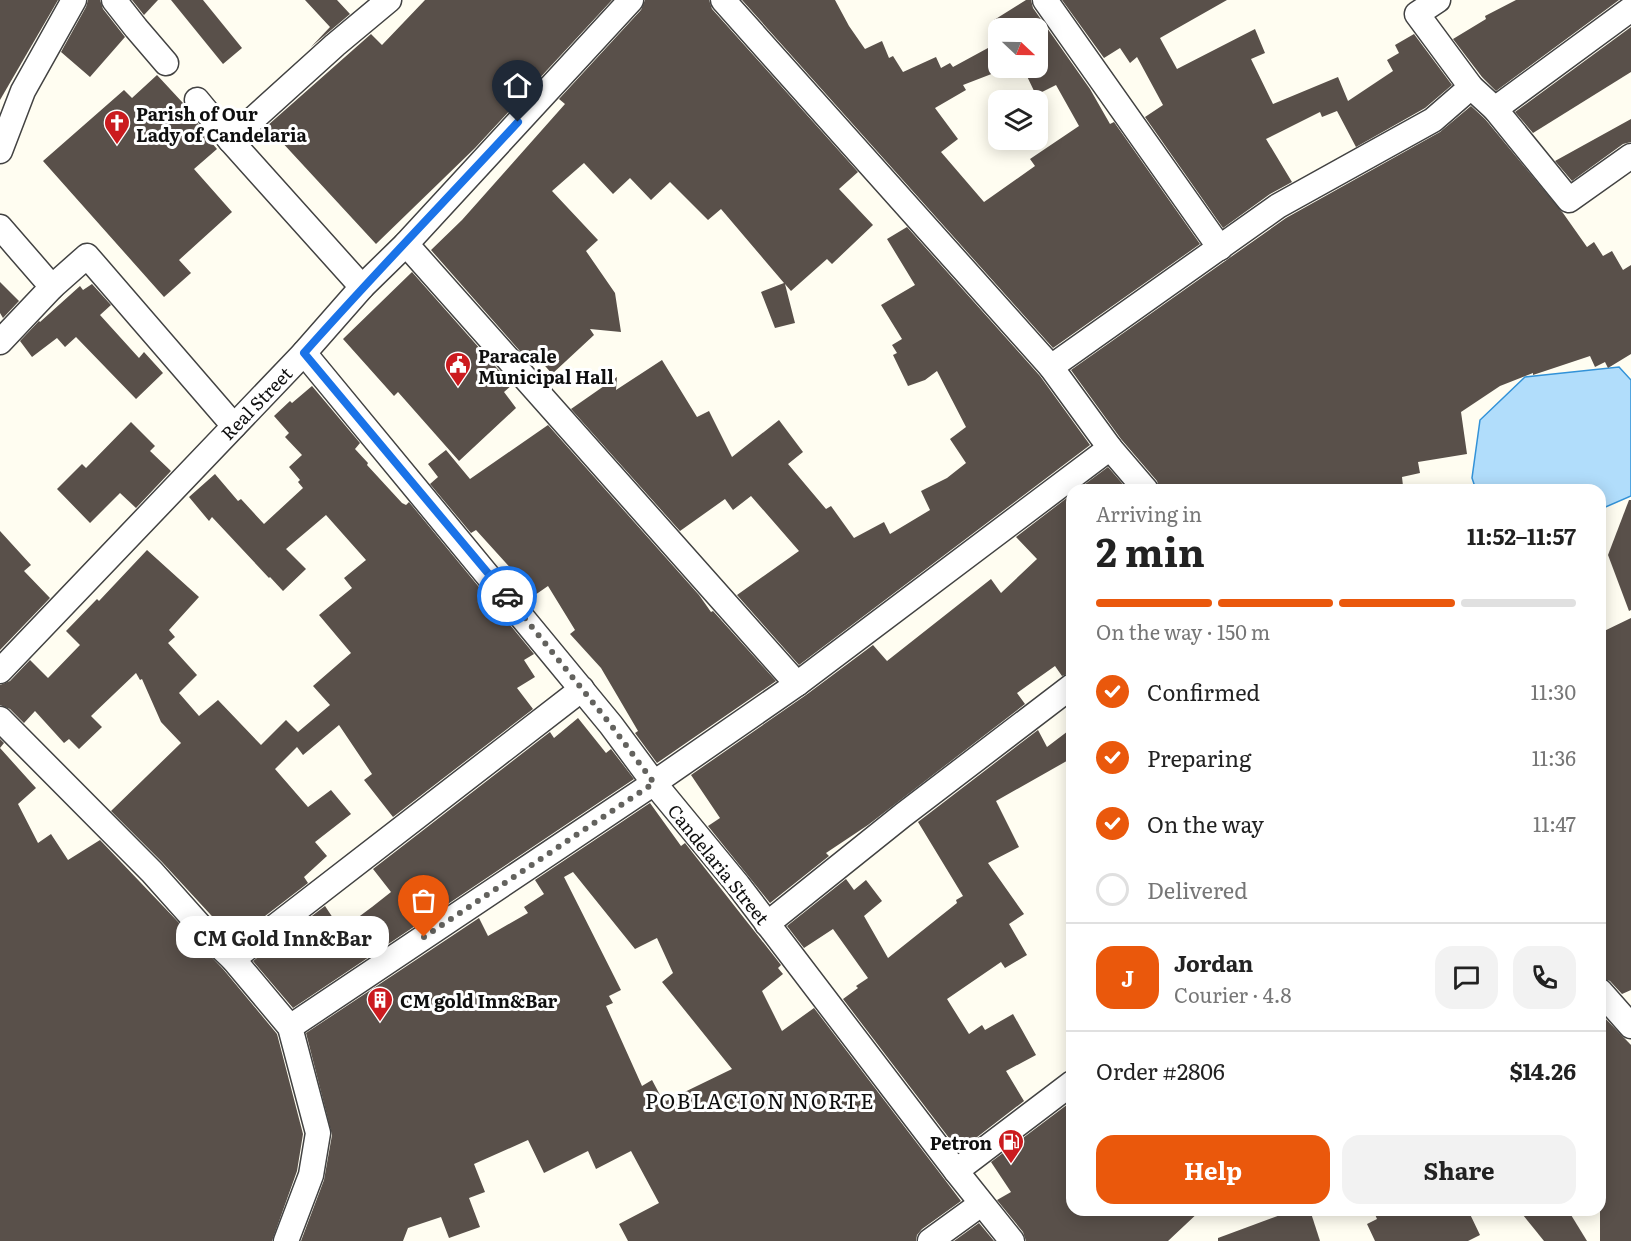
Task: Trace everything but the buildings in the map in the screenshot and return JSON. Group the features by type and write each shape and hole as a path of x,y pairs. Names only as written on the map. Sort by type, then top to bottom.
{"street":[{"path":"0,152 23,91 74,0"},
{"path":"114,0 166,63"},
{"path":"230,140 335,45 389,0"},
{"name":"Real Street","path":"0,671 304,353 362,287 406,244 631,0"},
{"path":"723,0 1051,367 1110,448 1141,484"},
{"path":"1044,0 1220,248"},
{"path":"1438,0 1417,14 1471,87 1496,109 1569,200 1631,156"},
{"path":"1496,109 1631,9"},
{"path":"1051,367 1278,206 1433,120 1471,87"},
{"path":"197,100 362,287"},
{"path":"0,227 51,287"},
{"path":"406,244 796,684"},
{"path":"0,342 51,287 87,256 234,426"},
{"name":"Candelaria Street","path":"304,353 582,689 654,783 738,885 981,1204 1012,1241"},
{"path":"290,1027 654,783 796,684 1110,448"},
{"path":"232,959 582,689"},
{"path":"767,924 903,815 1066,691"},
{"path":"0,720 152,872 232,959 290,1027 318,1133 311,1175 286,1241"},
{"path":"1606,999 1631,1026"},
{"path":"956,1171 1066,1088"},
{"path":"930,1241 981,1204"}],"water":[{"path":"1619,367 1631,380 1631,496 1606,507 1606,484 1474,484 1472,478 1480,420 1525,377"}],"way so far":[{"path":"424,937 654,783 611,725 507,596"}],"place":[{"name":"Parish of Our Lady of Candelaria","path":"117,146"},
{"name":"Paracale Municipal Hall","path":"458,388"},
{"name":"CM Gold Inn&Bar","path":"424,937"},
{"name":"CM gold Inn&Bar","path":"380,1023"},
{"name":"Petron","path":"1011,1165"}],"district":[{"name":"POBLACION NORTE","path":"760,1099"}],"route":[{"path":"507,596 304,353 362,287 406,244 518,122"}]}
